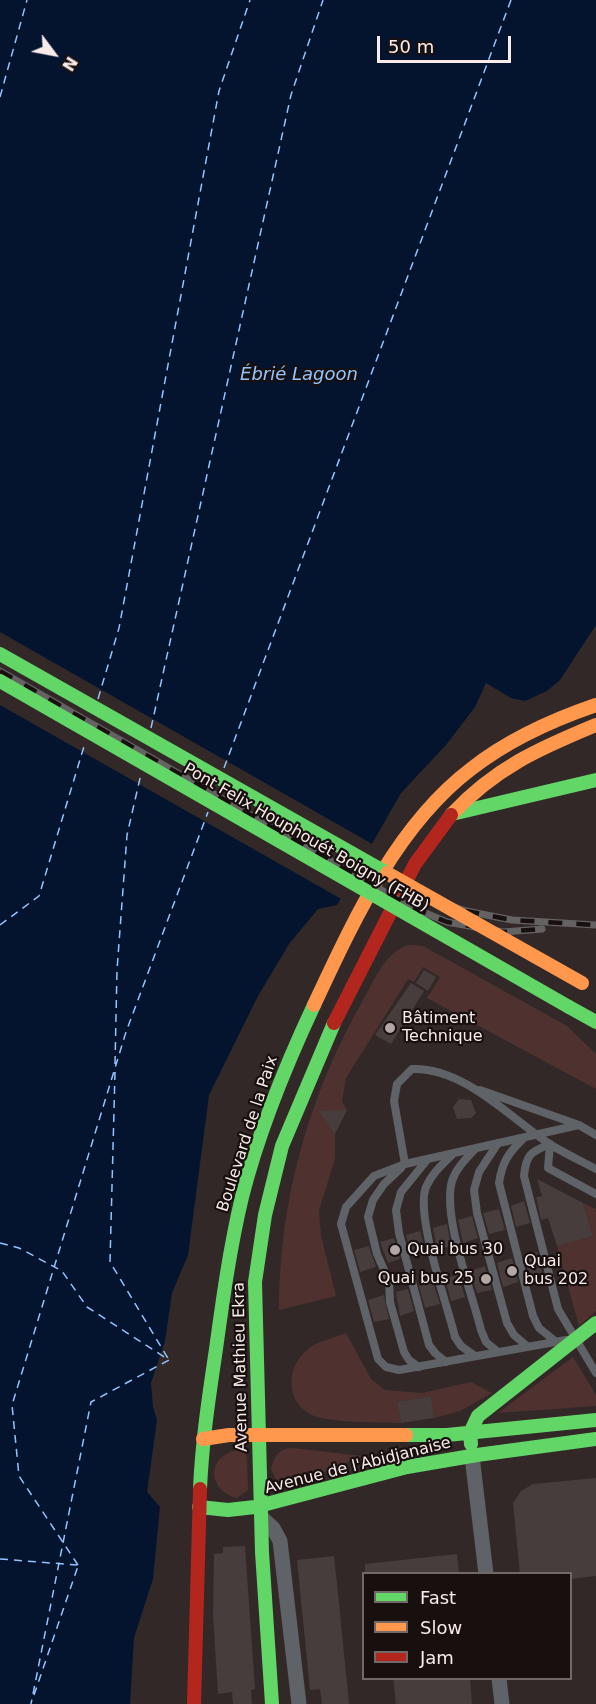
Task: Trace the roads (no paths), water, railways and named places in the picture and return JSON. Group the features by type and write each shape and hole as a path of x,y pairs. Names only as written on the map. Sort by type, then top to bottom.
{"main road":[{"name":"Pont Felix Houphouét Boigny (FHB)","path":"0,654 596,991"},
{"name":"Pont Felix Houphouét Boigny (FHB)","path":"0,681 596,1022"},
{"name":"Boulevard de la Paix","path":"194,1704 203,1439 236,1221 247,1177 282,1076 333,964 360,912 404,839 428,809 457,780 486,758 538,729 596,705"},
{"path":"452,814 496,774 548,745 596,725"},
{"path":"452,814 486,808 596,780"},
{"name":"Avenue Mathieu Ekra","path":"272,1704 264,1593 255,1282 265,1215 282,1146 339,1011 414,864 452,814"},
{"path":"472,1456 470,1433 478,1416 596,1323"},
{"name":"Avenue de l'Abidjanaise","path":"203,1439 229,1435 436,1436 596,1420"},
{"name":"Avenue de l'Abidjanaise","path":"199,1507 226,1511 261,1512 311,1491 408,1467 596,1439"}],"street":[{"path":"472,1456 486,1572"},
{"path":"261,1512 280,1541 299,1704"},
{"path":"499,1680 502,1704"}],"lane":[{"path":"405,1164 394,1101 397,1084 412,1069 427,1069 579,1125 596,1135"},
{"path":"470,1086 550,1144 596,1169"},
{"path":"576,1339 399,1370 386,1367 378,1359 341,1224 346,1207 374,1176 405,1164 579,1125"},
{"path":"524,1138 550,1144"},
{"path":"524,1138 509,1152 502,1166 499,1183 533,1316 539,1328 555,1341"},
{"path":"498,1143 479,1172 474,1190 477,1213 507,1323 514,1335 527,1346"},
{"path":"550,1144 548,1168 596,1194"},
{"path":"550,1144 535,1150 526,1160 524,1176 558,1309 596,1373"},
{"path":"476,1148 461,1164 453,1179 449,1196 454,1230 481,1330 486,1342 498,1352"},
{"path":"454,1153 436,1171 427,1186 422,1202 425,1226 455,1337 461,1346 475,1356"},
{"path":"428,1159 401,1192 396,1210 399,1233 429,1345 446,1362"},
{"path":"405,1164 384,1184 373,1200 368,1217 377,1254 389,1281 390,1302 404,1352 409,1360 419,1366"}],"water":[{"name":"Ébrié Lagoon","path":"0,0 596,0 596,625 560,680 547,691 525,701 511,698 486,683 475,707 446,745 401,793 337,905 318,909 289,944 258,996 209,1095 188,1255 172,1293 165,1341 151,1383 153,1407 157,1420 147,1492 160,1507 153,1579 134,1638 130,1704 0,1704"}],"railway":[{"path":"0,655 417,895 466,911 512,920 596,925"},
{"path":"0,671 411,907 447,922 503,932 542,929"}],"place":[{"name":"Bâtiment Technique","path":"390,1028"},
{"name":"Quai bus 30","path":"395,1250"},
{"name":"Quai bus 202","path":"512,1271"},
{"name":"Quai bus 25","path":"486,1279"}]}
